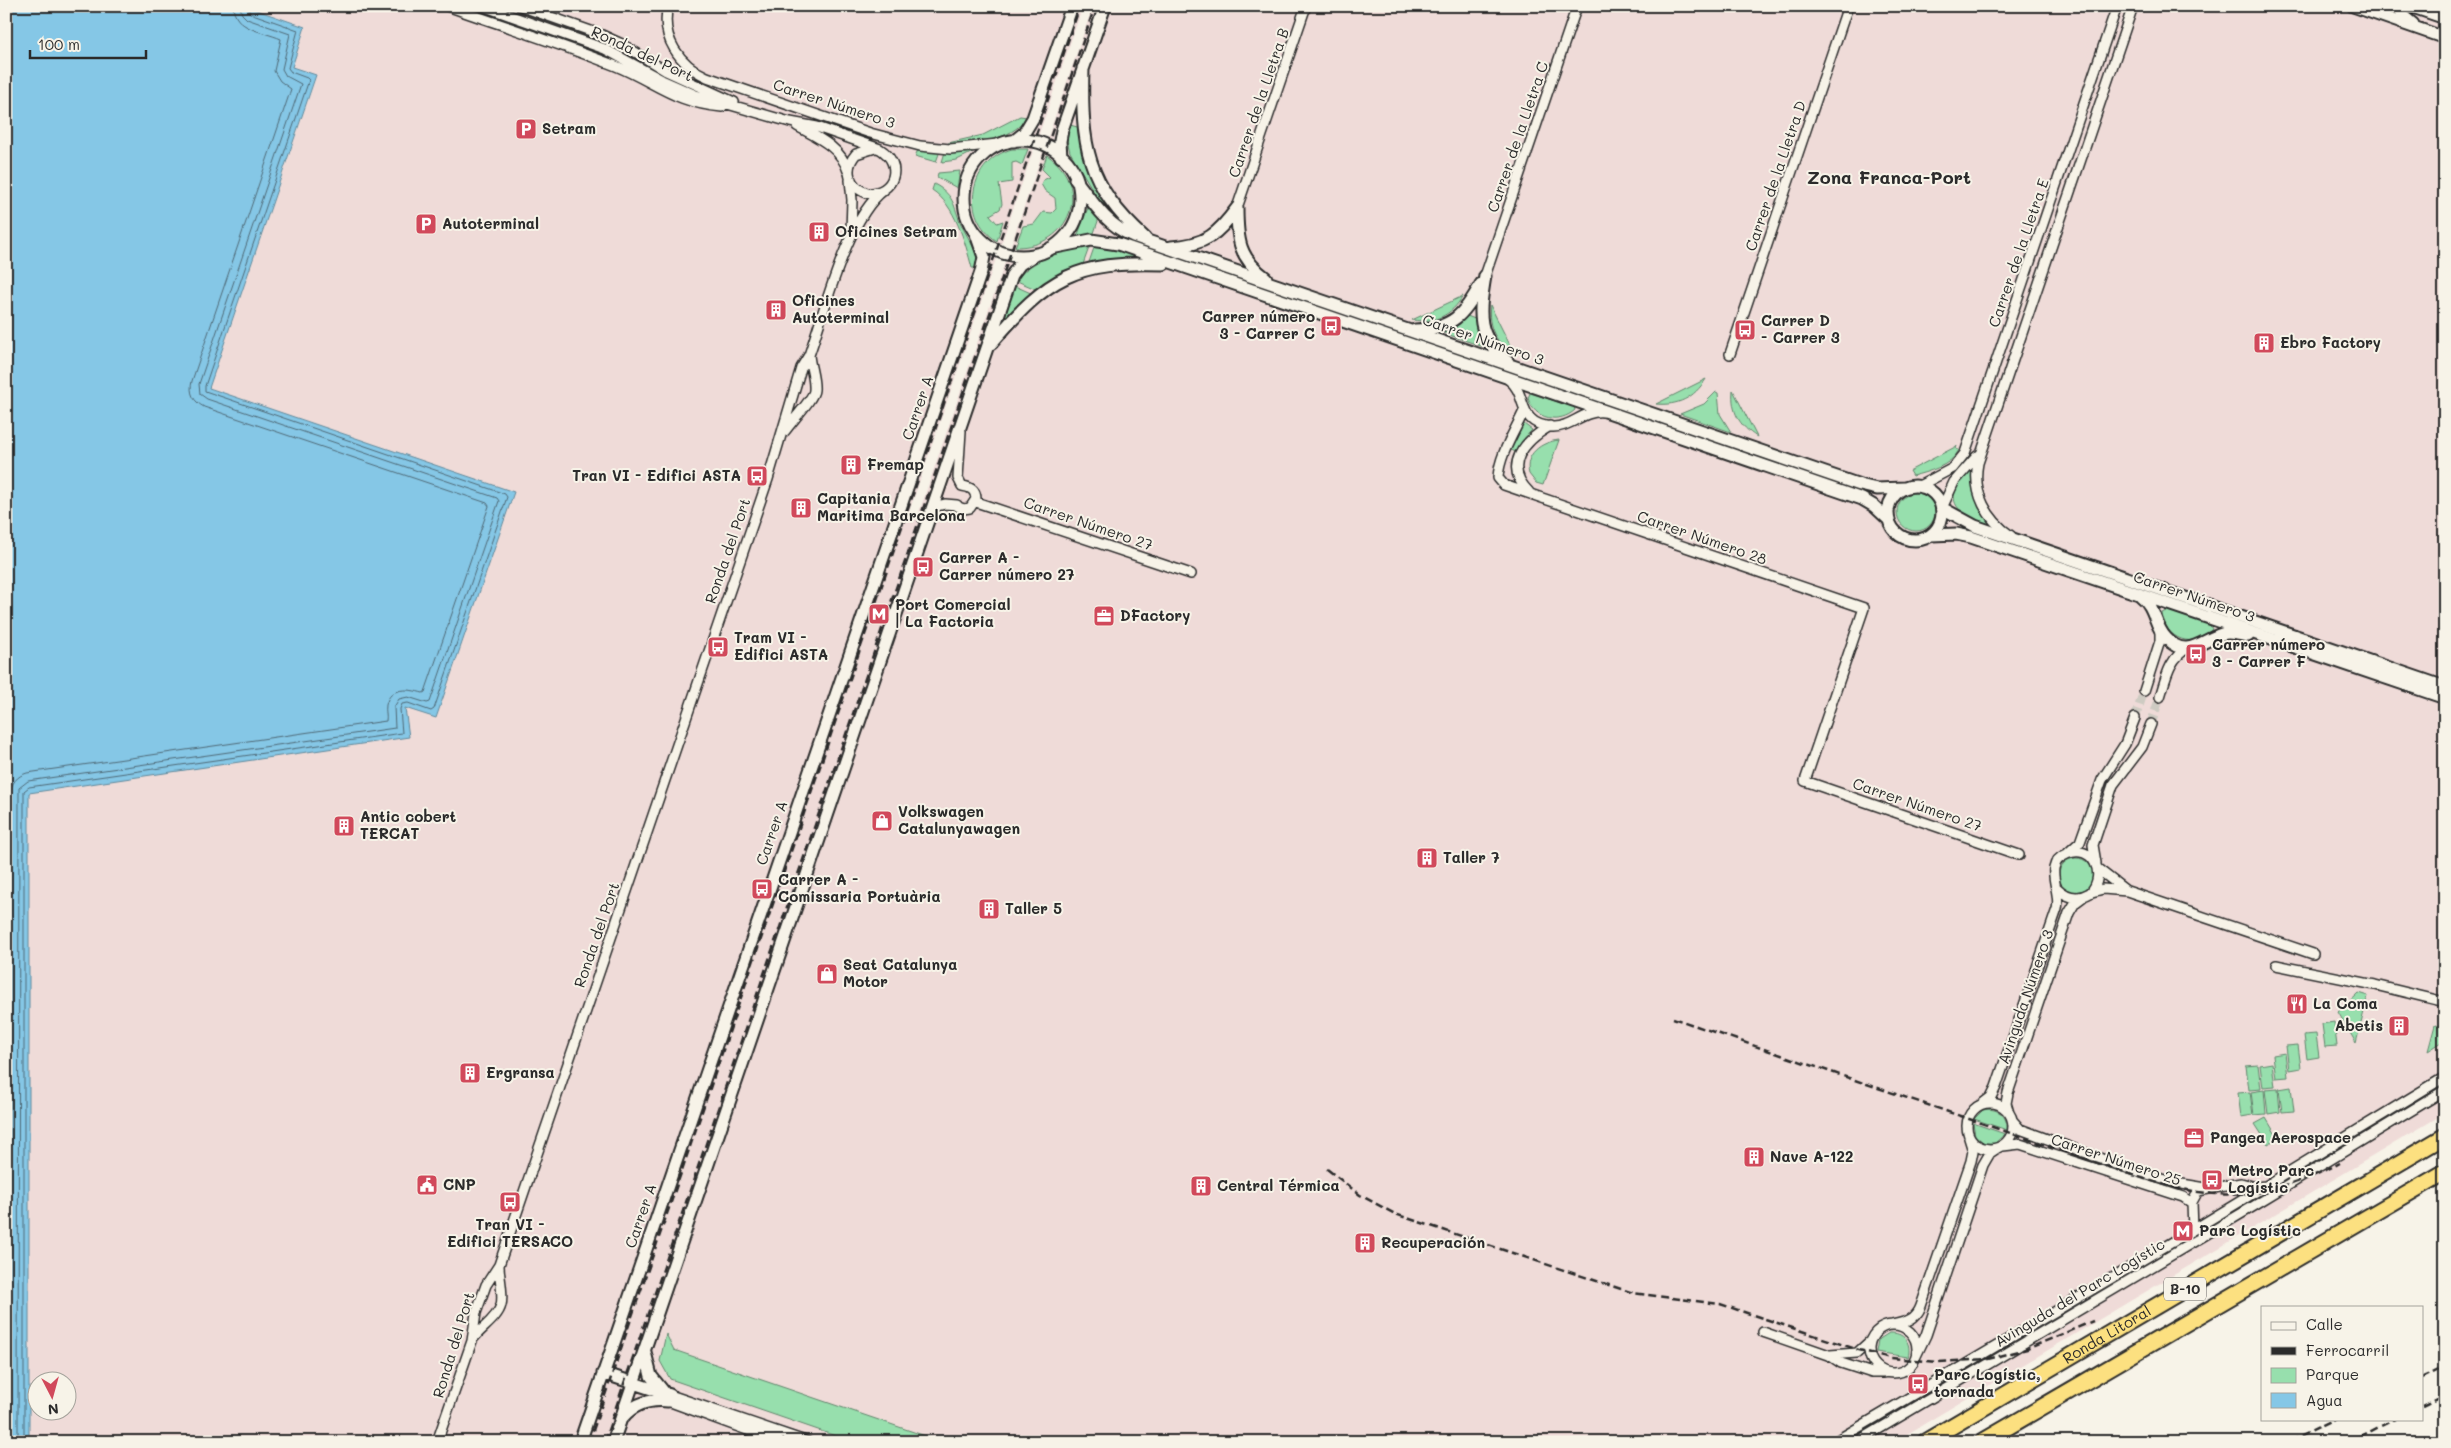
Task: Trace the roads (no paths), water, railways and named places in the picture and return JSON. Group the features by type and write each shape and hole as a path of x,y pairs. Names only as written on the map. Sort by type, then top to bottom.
{"highway":[{"name":"Ronda Litoral","path":"1925,1442 2445,1136"},
{"name":"Ronda Litoral","path":"1982,1442 2445,1172"}],"main road":[{"path":"1036,254 1004,253 990,246 976,234 966,214 964,202 967,179 982,157 1024,133 1033,118 1072,6"},
{"path":"1061,157 1060,137 1104,6"},
{"path":"2353,6 2445,38"},
{"path":"2436,6 2445,17"},
{"path":"2379,15 2403,7 2445,17"},
{"path":"2403,7 2403,16 2422,30"},
{"path":"1083,68 1083,129 1093,169 1110,202 1150,242"},
{"path":"613,1442 1012,275 1020,264 1036,254 1051,248 1069,234 1076,220 1079,196 1075,179 1061,157 1040,143 1011,142"},
{"name":"Carrer Número 3","path":"1075,179 1116,228 1150,242 1860,485 1884,489 1904,488"},
{"path":"1165,247 1191,245 1210,238 1223,227 1237,208"},
{"path":"1237,208 1238,242 1245,257 1256,271 1276,286"},
{"name":"Carrer A","path":"580,1442 982,268 984,258 976,234"},
{"name":"Carrer Número 3","path":"1051,248 1083,241 1105,242 1862,499 1874,506 1888,519"},
{"path":"987,349 1036,296 1082,270 1114,264 1172,264"},
{"path":"1408,330 1433,328 1457,318 1469,305 1485,276"},
{"path":"1485,276 1480,313 1483,330 1499,355 1514,367"},
{"path":"1918,486 1930,490 1936,496 1942,508 1942,520 1932,535 1920,540 1907,539 1898,535 1888,519 1891,501 1904,488 1918,486"},
{"name":"Carrer Número 3","path":"1942,508 1975,526 2445,687"},
{"name":"Carrer Número 3","path":"1932,535 1964,534 2445,698"},
{"path":"2138,593 2150,604 2160,630 2170,642 2188,648 2201,645 2227,633 2268,637"},
{"path":"645,1350 651,1376 668,1396"},
{"path":"603,1373 634,1382 668,1396"},
{"path":"620,1420 628,1411 642,1402 658,1400 668,1396"}],"street":[{"path":"447,6 611,64 670,94 693,103 747,109"},
{"name":"Ronda del Port","path":"483,6 619,54 679,88 790,122"},
{"path":"520,6 602,34 666,71 747,109"},
{"name":"Carrer Número 3","path":"668,6 666,20 670,39 683,61 699,73 870,133 935,148 1011,142"},
{"name":"Carrer de la Lletra B","path":"1237,208 1306,6"},
{"name":"Carrer de la Lletra C","path":"1485,276 1578,6"},
{"name":"Carrer de la Lletra D","path":"1730,354 1848,6"},
{"name":"Carrer de la Lletra E","path":"1918,486 1953,468 1965,453 2117,6"},
{"name":"Carrer de la Lletra E","path":"2019,541 1994,522 1980,498 1976,470 1982,447 2132,6"},
{"path":"790,122 817,127 875,148 887,154 894,166 893,180 872,200 850,235"},
{"name":"Carrer Número 3","path":"790,122 830,146 842,158 849,176"},
{"path":"850,235 852,200 849,176 850,163 856,154 875,148"},
{"path":"849,176 857,189 867,193 884,190"},
{"name":"Ronda del Port","path":"437,1442 472,1341 476,1313 486,1285 499,1265 782,434 787,409 801,368 809,355 850,235"},
{"name":"Ronda del Port","path":"782,434 801,408 812,398 814,391 809,355"},
{"path":"1504,376 1518,390 1524,411 1534,422 1550,426 1563,426 1593,412 1612,414"},
{"name":"Carrer Número 28","path":"1524,411 1508,446 1498,478 1504,485 1864,608 1805,781"},
{"path":"934,506 945,504 967,509 976,502 975,492 969,487 962,486 958,478 961,426"},
{"path":"1531,494 1521,482 1518,461 1521,451 1528,441 1550,426"},
{"name":"Carrer de la Lletra E","path":"1942,508 1954,482 1974,462 1982,447"},
{"name":"Carrer Número 27","path":"976,502 1191,574"},
{"path":"2144,691 2160,641 2160,630"},
{"path":"2160,696 2174,659 2188,648"},
{"path":"2127,891 2103,889 2087,895 2070,897 2057,888 2054,882 2054,868 2061,857 2080,842 2102,780 2125,744 2135,718"},
{"path":"2087,895 2098,882 2098,867 2093,846 2113,785 2142,747 2151,724"},
{"name":"Carrer Número 27","path":"1805,781 2019,854"},
{"path":"2067,854 2081,852 2088,855 2111,881 2127,891 2313,954"},
{"name":"Avinguda Número 3","path":"1982,1104 1991,1097 1996,1087 2057,909 2059,900 2057,888"},
{"name":"Avinguda Número 3","path":"2011,1116 2006,1103 2008,1093 2071,907 2087,895"},
{"path":"2276,965 2375,985 2445,1002"},
{"name":"Avinguda del Parc Logístic","path":"1834,1442 2192,1230 2445,1077"},
{"name":"Avinguda del Parc Logístic","path":"1857,1442 2380,1131 2445,1090"},
{"path":"1763,1332 1829,1355 1841,1363 1866,1371 1891,1374 1905,1370 1910,1366 1926,1335 1983,1165 1990,1153 2012,1134 2011,1116 1998,1104 1982,1104 1970,1114 1967,1130 1973,1151 1971,1161 1920,1311 1910,1321 1879,1329 1863,1349 1856,1354 1829,1355"},
{"name":"Carrer Número 25","path":"2011,1116 2017,1127 2029,1133 2143,1174 2206,1188"},
{"path":"1969,1138 1981,1148 1999,1147"},
{"name":"Carrer Número 25","path":"1999,1147 2020,1144 2183,1197 2192,1203 2192,1230"},
{"path":"2192,1203 2196,1192 2206,1188 2241,1183 2256,1187 2267,1185"},
{"name":"Ronda del Port","path":"472,1341 501,1305 499,1265"},
{"path":"1892,1325 1899,1326 1910,1332 1917,1344 1916,1356"},
{"path":"1870,1339 1868,1352 1872,1363 1877,1369 1891,1374"},
{"path":"668,1396 796,1442"},
{"path":"782,1438 808,1442"}],"water":[{"path":"14,6 245,6 305,27 292,67 316,75 209,388 514,492 436,718 405,708 409,737 29,793 29,1442 6,1442 6,14 11,15"}],"tunnel":[{"path":"2135,718 2144,691"},
{"path":"2151,724 2160,697"}],"railway":[{"path":"589,1442 1080,6"},
{"path":"604,1442 1095,6"},
{"path":"2437,6 2445,14"},
{"path":"1673,1018 2173,1187 2222,1194 2267,1191 2314,1175 2340,1163"},
{"path":"1327,1169 1360,1195 1395,1214 1633,1293 1720,1304 1859,1350 1891,1358 1938,1362 1988,1359 2027,1349 2093,1321"},
{"path":"2424,1377 2445,1367"},
{"path":"2424,1405 2445,1395"},
{"path":"2289,1442 2334,1420"},
{"path":"2349,1442 2393,1420"}],"place":[{"name":"Setram","path":"526,129"},
{"name":"Autoterminal","path":"426,224"},
{"name":"Oficines Setram","path":"819,232"},
{"name":"Oficines Autoterminal","path":"776,310"},
{"name":"Carrer número 3 - Carrer C","path":"1331,326"},
{"name":"Carrer D - Carrer 3","path":"1745,330"},
{"name":"Ebro Factory","path":"2264,343"},
{"name":"Fremap","path":"851,465"},
{"name":"Tran VI - Edifici ASTA","path":"757,476"},
{"name":"Capitania Maritima Barcelona","path":"801,508"},
{"name":"Carrer A - Carrer número 27","path":"923,567"},
{"name":"Port Comercial | La Factoria","path":"879,614"},
{"name":"DFactory","path":"1104,616"},
{"name":"Tram VI - Edifici ASTA","path":"718,647"},
{"name":"Carrer número 3 - Carrer F","path":"2196,654"},
{"name":"Volkswagen Catalunyawagen","path":"882,821"},
{"name":"Antic cobert TERCAT","path":"344,826"},
{"name":"Taller 7","path":"1427,858"},
{"name":"Carrer A - Comissaria Portuària","path":"762,889"},
{"name":"Taller 5","path":"989,909"},
{"name":"Seat Catalunya Motor","path":"827,974"},
{"name":"La Coma","path":"2297,1004"},
{"name":"Abetis","path":"2399,1026"},
{"name":"Ergransa","path":"470,1073"},
{"name":"Pangea Aerospace","path":"2194,1138"},
{"name":"Nave A-122","path":"1754,1157"},
{"name":"Metro Parc Logístic","path":"2212,1180"},
{"name":"CNP","path":"427,1185"},
{"name":"Central Térmica","path":"1201,1186"},
{"name":"Tran VI - Edifici TERSACO","path":"510,1202"},
{"name":"Parc Logístic","path":"2183,1231"},
{"name":"Recuperación","path":"1365,1243"},
{"name":"Parc Logístic, tornada","path":"1918,1384"}],"district":[{"name":"Zona Franca-Port","path":"1889,178"}]}
